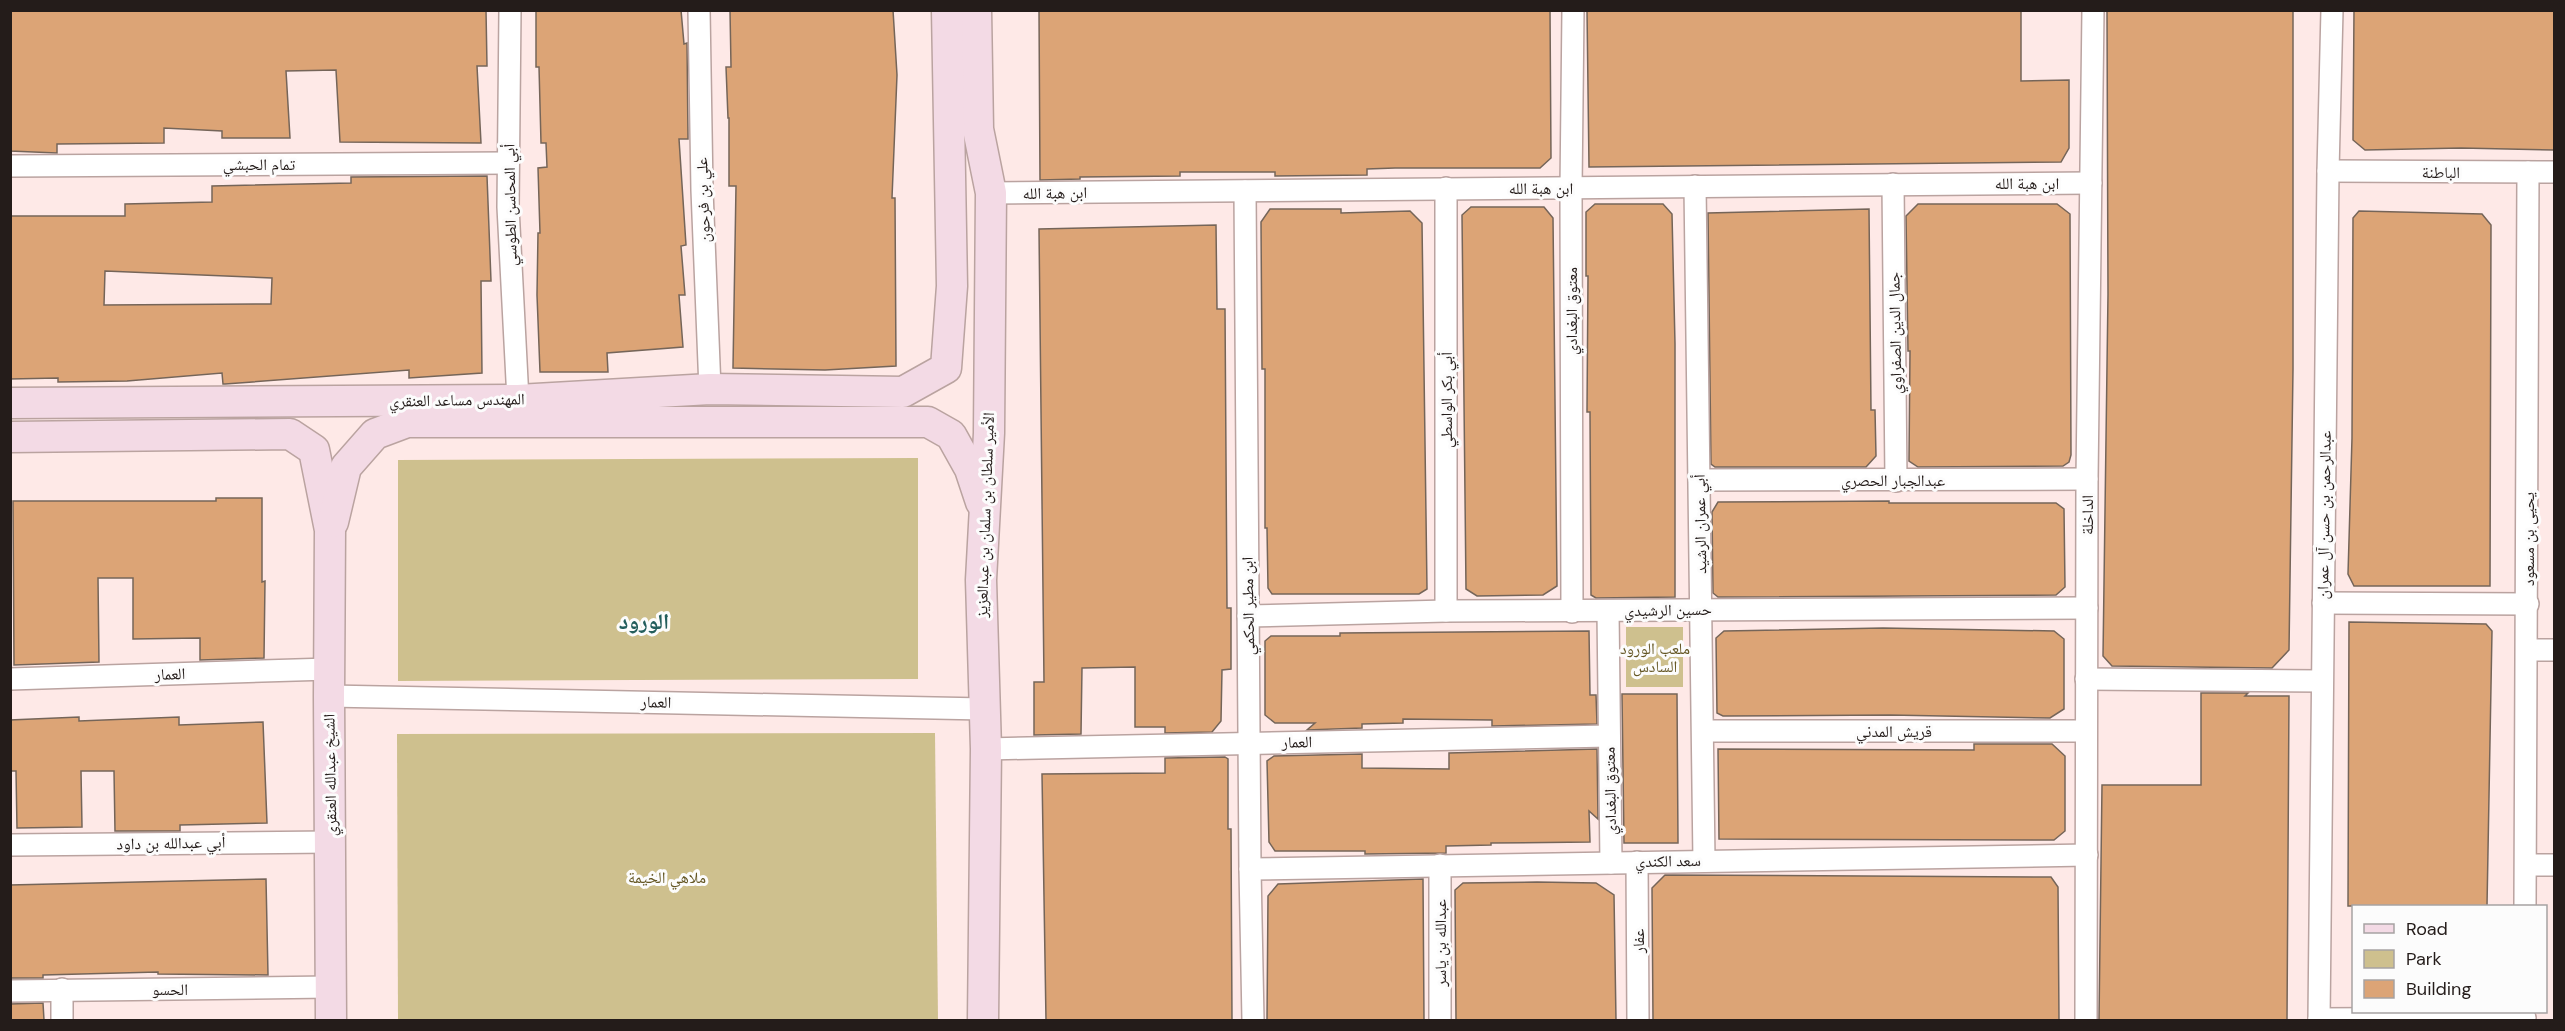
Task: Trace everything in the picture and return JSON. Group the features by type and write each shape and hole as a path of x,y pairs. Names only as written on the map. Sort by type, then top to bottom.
{"street":[{"name":"أبي المحاسن الطوسي","path":"510,10 508,207 519,400"},
{"name":"علي بن فرحون","path":"699,10 702,190 710,389"},
{"name":"الأمير سلطان بن سلمان بن عبدالعزيز","path":"947,10 963,79"},
{"name":"الأمير سلطان بن سلمان بن عبدالعزيز","path":"903,392 946,368 964,133 963,79 976,10"},
{"name":"معتوق البغدادي","path":"1572,612 1573,10"},
{"name":"الداخلة","path":"2086,1020 2087,479 2093,10"},
{"name":"عبدالرحمن بن حسن آل عمران","path":"2319,1020 2328,171 2332,10"},
{"name":"الأمير سلطان بن سلمان بن عبدالعزيز","path":"964,133 991,193 986,516 981,580 986,749 983,1020"},
{"name":"تمام الحبشي","path":"10,166 508,163"},
{"name":"الباطنة","path":"2328,171 2554,172"},
{"name":"يحيى بن مسعود","path":"2526,905 2528,172"},
{"name":"ابن هبة الله","path":"991,193 2091,183"},
{"name":"جمال الدين الصفراوي","path":"1893,184 1896,481"},
{"name":"أبي عمران الرشيد","path":"1695,186 1704,861"},
{"name":"أبي بكر الواسطي","path":"1446,188 1446,611"},
{"name":"ابن مطير الحكمي","path":"1245,191 1253,1020"},
{"name":"المهندس مساعد العنقري","path":"10,403 519,400 710,389 903,392"},
{"path":"150,435 151,402"},
{"path":"330,530 346,467 375,434 407,422 928,422 951,435 970,469 986,516"},
{"path":"10,437 290,434 314,450 330,530"},
{"name":"عبدالجبار الحصري","path":"1699,480 2087,479"},
{"name":"الشيخ عبدالله العنقري","path":"330,530 331,1020"},
{"path":"2323,603 2528,604"},
{"name":"حسين الرشيدي","path":"1248,616 1446,611 2087,608"},
{"name":"معتوق البغدادي","path":"1608,611 1611,862"},
{"path":"2528,650 2554,650"},
{"path":"2086,679 2322,681"},
{"name":"العمار","path":"10,680 329,682 984,709"},
{"name":"قريش المدني","path":"1703,731 2086,731"},
{"name":"العمار","path":"986,749 1609,736"},
{"name":"أبي عبدالله بن داود","path":"10,845 331,842"},
{"name":"سعد الكندي","path":"1250,869 2087,855"},
{"name":"عفار","path":"1637,862 1638,1020"},
{"path":"2526,865 2554,865"},
{"name":"عبدالله بن ياسر","path":"1440,866 1440,1020"},
{"name":"الحسو","path":"10,991 330,987"},
{"path":"62,989 62,1020"},
{"path":"2319,1020 2525,1017"}],"green space":[{"path":"918,458 918,679 398,681 398,460"},
{"name":"ملعب الورود السادس","path":"1626,627 1683,627 1683,687 1626,687"},
{"name":"ملاهي الخيمة","path":"935,733 938,1020 398,1020 397,734"}],"building":[{"path":"10,10 486,10 487,66 477,66 481,143 340,142 336,70 286,71 290,138 222,138 222,131 164,128 164,143 57,144 57,153 10,151"},
{"path":"536,10 681,10 684,44 687,43 688,139 679,139 686,245 681,246 685,295 679,295 683,347 607,353 608,372 540,372 537,295 538,233 540,233 538,168 547,167 546,143 541,143 539,67 536,67"},
{"path":"730,10 893,10 897,75 892,198 895,198 896,366 825,370 733,368 736,186 729,186 726,67 731,67"},
{"path":"1039,10 1550,10 1551,158 1540,168 1367,169 1367,175 1275,176 1275,172 1180,172 1180,176 1080,177 1080,179 1040,180"},
{"path":"1587,10 2021,10 2021,81 2069,80 2069,148 2061,162 1589,167"},
{"path":"2107,10 2293,10 2293,369 2289,650 2272,668 2112,666 2103,656 2108,294"},
{"path":"2354,10 2554,10 2554,150 2461,148 2365,150 2353,140"},
{"path":"487,176 491,281 481,281 482,373 409,378 409,370 225,384 223,384 222,373 127,381 58,382 58,378 10,379 10,216 125,216 125,204 212,202 212,186 351,183 351,177","holes":["105,271 272,278 271,304 104,305"]},
{"path":"1595,204 1663,204 1672,214 1675,344 1675,597 1596,598 1591,595 1586,212"},
{"path":"1918,204 2057,204 2070,214 2071,455 2069,462 2063,466 1918,467 1909,461 1910,351 1908,351 1906,216"},
{"path":"1471,207 1544,207 1553,218 1557,586 1543,595 1477,596 1466,589 1462,215"},
{"path":"1270,209 1341,209 1341,213 1410,211 1422,223 1427,589 1419,594 1272,594 1268,588 1267,528 1265,528 1265,369 1262,369 1261,222"},
{"path":"1869,209 1871,410 1875,410 1876,456 1866,467 1715,467 1711,464 1708,213"},
{"path":"2359,211 2482,214 2491,225 2490,586 2354,586 2348,574 2352,438 2353,218"},
{"path":"1216,225 1217,309 1225,309 1227,608 1231,608 1231,669 1222,670 1221,721 1212,732 1165,733 1165,727 1135,727 1135,667 1082,668 1081,734 1034,735 1034,682 1044,682 1039,229"},
{"path":"216,498 262,498 262,582 265,581 264,658 200,660 200,638 133,639 133,578 98,578 99,662 14,665 13,501 216,501"},
{"path":"1889,501 1889,503 2056,503 2064,509 2065,587 2056,595 1718,597 1713,593 1712,512 1718,502"},
{"path":"2349,622 2486,624 2492,631 2487,905 2348,906"},
{"path":"1883,628 2054,631 2064,639 2064,709 2050,718 1890,715 1723,716 1717,713 1716,638 1724,631"},
{"path":"1589,631 1590,695 1596,695 1597,724 1492,726 1492,720 1403,719 1403,723 1362,724 1362,728 1307,730 1315,723 1275,723 1265,715 1265,641 1271,636 1340,636 1340,633"},
{"path":"2201,693 2289,696 2287,1020 2099,1020 2102,785 2201,785"},
{"path":"1622,694 1677,694 1678,843 1624,843"},
{"path":"79,717 79,721 179,717 179,725 263,722 267,823 180,825 180,831 115,831 114,771 81,771 82,827 17,828 16,771 10,771 10,720"},
{"path":"1974,744 2052,744 2065,756 2065,831 2054,840 1719,839 1718,749 1974,750"},
{"path":"1597,749 1598,819 1589,811 1590,842 1491,843 1491,845 1446,846 1446,853 1365,854 1365,851 1275,851 1269,842 1267,761 1274,756 1362,754 1362,768 1449,769 1449,753"},
{"path":"1225,757 1228,759 1228,829 1231,829 1232,1020 1046,1020 1042,774 1165,773 1165,758"},
{"path":"1665,875 2051,877 2058,887 2059,1020 1653,1020 1652,888"},
{"path":"266,879 268,975 158,974 158,972 10,978 10,885"},
{"path":"1423,879 1424,1020 1267,1020 1268,896 1278,884"},
{"path":"1463,883 1596,883 1614,895 1616,1020 1456,1020 1455,890"},
{"path":"43,1003 44,1020 10,1020 10,1004"}],"district":[{"name":"الورود","path":"644,621"}]}
